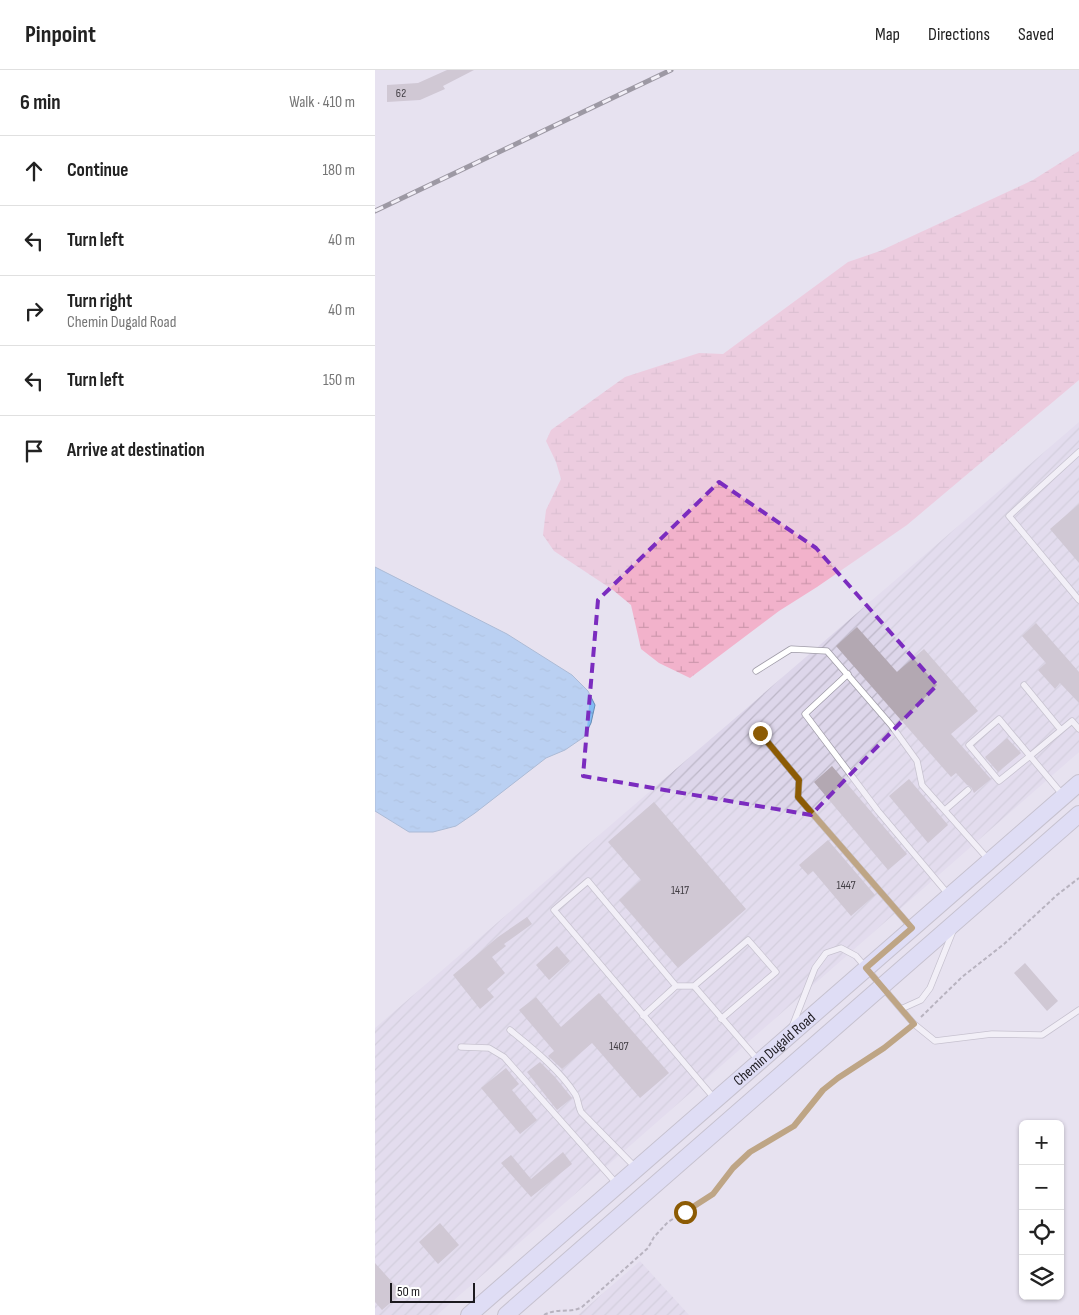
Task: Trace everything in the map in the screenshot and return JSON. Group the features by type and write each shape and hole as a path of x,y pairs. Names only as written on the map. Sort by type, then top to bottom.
{"main road":[{"name":"Chemin Dugald Road","path":"469,1315 1079,783"},
{"name":"Chemin Dugald Road","path":"506,1315 1079,814"}],"lane":[{"path":"1079,452 1009,516 1079,600"},
{"path":"756,670 791,650 827,650 891,724 907,746 917,761 922,785 989,860"},
{"path":"848,674 805,714 878,811 949,895"},
{"path":"1024,685 1061,730"},
{"path":"1064,796 1030,756 999,719 969,745 999,781 1030,756 1072,721 1079,729"},
{"path":"760,733 799,780 798,797 912,928"},
{"path":"945,810 968,790"},
{"path":"676,986 588,881 554,910 715,1100"},
{"path":"901,1009 921,1000 930,988 956,922"},
{"path":"643,1016 676,986 694,986 748,940 776,972 721,1019"},
{"path":"789,1036 815,968 826,953 841,948 856,956 914,1024 935,1041 992,1034 1042,1035 1079,1010"},
{"path":"694,986 759,1062"},
{"path":"510,1030 545,1059 577,1095 577,1104 581,1112 636,1169"},
{"path":"461,1047 489,1048 504,1058 618,1185"}],"path":[{"path":"544,1315 557,1310 577,1310 582,1307 648,1248 668,1222 713,1194 733,1168 750,1152 794,1126 823,1090 884,1048 914,1024 962,977 1004,944 1057,895 1079,878"}],"highlighted area":[{"path":"719,482 816,548 937,685 811,815 583,776 598,600"}],"shaded area":[{"path":"1079,422 1079,752 437,1315 375,1315 375,1028"},
{"path":"640,1261 689,1315 578,1315"}],"green space":[{"path":"1079,151 1079,380 907,525 779,611 690,678 659,663 641,649 631,605 613,590 554,551 543,535 546,510 561,479 556,462 546,441 551,430 625,377 699,353 723,354 848,262 880,251 1033,180"}],"water":[{"path":"375,567 507,634 572,675 588,691 595,705 591,723 584,737 565,750 546,758 456,826 433,832 409,832 375,811"}],"building":[{"path":"447,70 474,70 443,86 445,89 420,100 387,102 387,85 418,83"},
{"path":"1079,504 1079,563 1050,529"},
{"path":"1036,623 1079,672 1079,703 1060,683 1055,689 1038,670 1046,663 1022,636"},
{"path":"857,627 897,672 924,649 978,711 951,734 991,779 974,793 971,787 956,773 951,777 836,646"},
{"path":"1007,738 1021,753 998,772 985,757"},
{"path":"832,766 907,854 888,870 814,782"},
{"path":"909,779 948,825 928,843 889,796"},
{"path":"654,802 746,909 678,968 619,900 641,880 608,842"},
{"path":"828,840 875,895 851,916 813,871 808,875 799,865"},
{"path":"527,917 532,924 504,944 506,946 492,957 505,973 487,989 494,997 480,1009 453,975 498,937"},
{"path":"557,946 570,961 549,980 536,965"},
{"path":"1025,963 1058,1001 1047,1011 1014,973"},
{"path":"599,993 669,1073 640,1098 592,1043 562,1069 548,1056 554,1051 519,1010 536,997 561,1027"},
{"path":"540,1062 572,1098 557,1110 527,1072"},
{"path":"506,1068 519,1084 512,1090 537,1120 520,1134 481,1088"},
{"path":"563,1152 572,1164 531,1197 501,1163 511,1155 531,1179"},
{"path":"440,1223 459,1245 438,1264 419,1242"},
{"path":"375,1263 402,1293 382,1310 375,1302"}],"railway":[{"path":"375,211 671,70"}],"route":[{"path":"685,1212 713,1194 733,1168 750,1152 794,1126 823,1090 884,1048 914,1024 866,968 912,928 798,797 799,780 760,733"}]}
